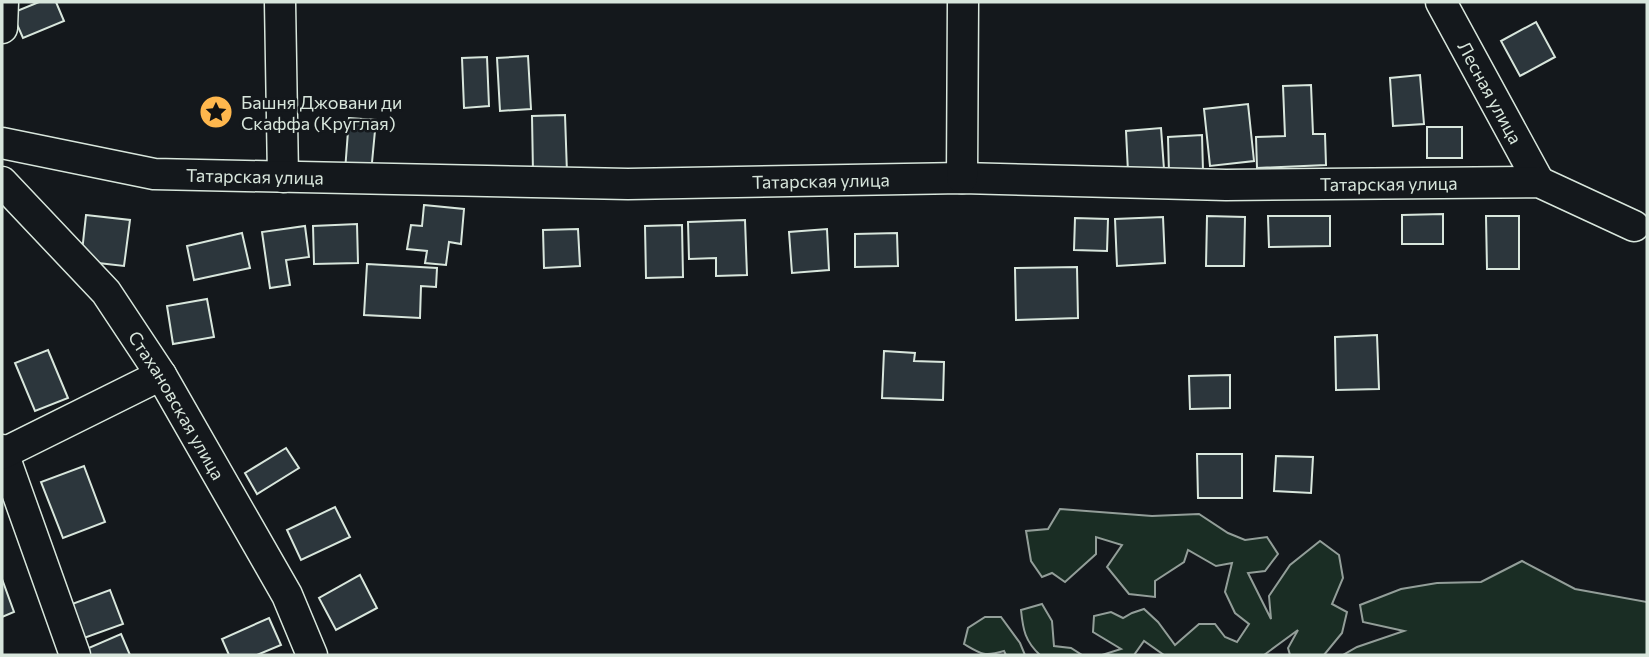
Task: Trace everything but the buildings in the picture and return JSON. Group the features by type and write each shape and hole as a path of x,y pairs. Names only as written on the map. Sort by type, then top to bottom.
{"street":[{"path":"2,28 3,2"},
{"path":"279,2 284,177"},
{"path":"962,178 963,2"},
{"name":"Лесная улица","path":"1441,2 1539,182"},
{"name":"Татарская улица","path":"2,143 154,174 628,184 962,178 1226,185 1539,182 1634,226"},
{"name":"Стахановская улица","path":"2,182 106,292 161,375 287,595 312,655"},
{"path":"75,655 2,453 161,375"}],"green space":[{"path":"1060,509 1152,516 1199,514 1228,533 1245,540 1267,537 1278,554 1265,571 1248,573 1271,619 1269,596 1290,565 1320,541 1339,555 1343,578 1332,604 1347,612 1342,633 1324,655 1290,655 1288,648 1298,630 1264,655 1164,655 1144,641 1134,655 1102,655 1121,649 1093,632 1094,616 1111,612 1123,618 1144,609 1158,622 1175,645 1199,624 1215,624 1225,637 1237,642 1249,624 1235,613 1225,592 1232,563 1216,566 1188,550 1184,562 1155,581 1155,597 1129,594 1107,567 1122,545 1096,537 1096,554 1065,582 1052,573 1042,577 1031,561 1026,531 1048,529"},
{"path":"1522,561 1575,589 1647,602 1647,655 1343,655 1357,647 1404,631 1363,622 1360,605 1401,589 1437,583 1481,582"},
{"path":"1042,604 1052,621 1054,646 1071,648 1082,655 1040,655 1031,645 1024,629 1021,610"},
{"path":"985,617 1001,617 1020,643 1025,655 1006,655 1004,651 983,654 964,644 968,628"}],"place":[{"name":"Башня Джовани ди Скаффа (Круглая)","path":"216,112"}]}
